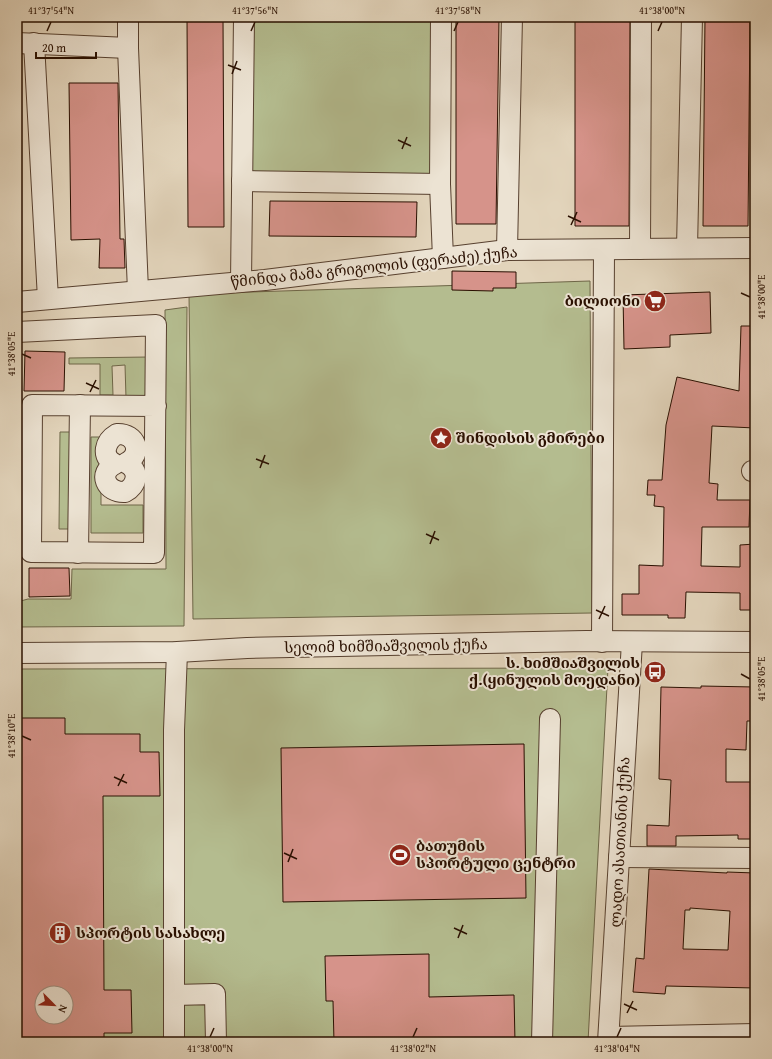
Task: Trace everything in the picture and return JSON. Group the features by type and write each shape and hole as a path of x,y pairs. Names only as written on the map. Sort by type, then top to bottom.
{"street":[{"path":"128,17 138,291"},
{"path":"241,282 244,17"},
{"path":"441,17 440,184 443,258"},
{"path":"507,250 512,17"},
{"path":"640,249 641,17"},
{"path":"687,248 692,17"},
{"path":"48,299 26,43 128,48"},
{"path":"242,181 440,184"},
{"name":"წმინდა მამა გრიგოლის (ფერაძე) ქუჩა","path":"17,302 241,282 507,250 755,248"},
{"path":"602,642 604,250"},
{"path":"17,332 156,325 156,406 154,553 31,552 32,405 156,406"},
{"path":"78,553 80,405"},
{"path":"121,463 135,456 136,449 134,442 130,437 124,434 124,406"},
{"name":"სელიმ ხიმშიაშვილის ქუჩა","path":"17,653 177,652 255,648 602,642 755,642"},
{"name":"ლადო ასათიანის ქუჩა","path":"608,1040 632,642"},
{"path":"174,1042 174,730 177,652"},
{"path":"542,1042 550,719"},
{"path":"619,856 755,858"},
{"path":"174,994 215,994 216,1042"},
{"path":"608,1040 755,1034"}],"green space":[{"path":"244,17 441,17 440,184 242,181"},
{"path":"590,281 592,613 193,619 189,294"},
{"path":"187,307 184,626 17,627 17,602 28,599 71,599 72,569 166,569 165,310"},
{"path":"149,357 149,398 126,398 125,365 112,366 113,395 100,395 100,364 69,364 69,358"},
{"path":"60,432 73,432 72,529 59,529"},
{"path":"91,437 101,437 101,505 143,505 143,533 91,533"},
{"name":"ბათუმის სპორტული ცენტრი","path":"608,668 588,1042 17,1042 17,669"}],"building":[{"path":"187,17 223,17 224,227 188,227"},
{"path":"456,17 499,17 496,224 456,224"},
{"path":"575,17 630,17 629,226 575,226"},
{"path":"705,17 750,17 748,226 703,226"},
{"path":"69,83 118,83 120,239 124,239 125,268 99,268 100,239 71,240"},
{"path":"270,201 417,202 416,237 269,236"},
{"path":"452,271 516,272 516,288 493,288 493,291 452,290"},
{"path":"710,292 711,333 670,335 670,347 624,349 623,295"},
{"path":"741,326 755,326 755,428 712,426 709,483 718,484 717,500 750,500 749,527 702,527 701,566 740,567 740,545 755,544 755,610 740,610 740,593 686,592 685,618 668,618 668,615 622,615 622,594 639,594 639,565 663,566 664,507 654,506 655,495 647,495 648,480 662,480 666,425 677,377 739,391"},
{"path":"25,351 65,352 64,391 24,391"},
{"path":"29,568 69,568 70,596 29,597"},
{"path":"701,686 755,687 755,721 747,721 746,750 726,749 726,782 755,782 755,839 738,839 738,835 676,836 676,846 647,846 647,825 669,826 671,780 659,779 661,687 701,688"},
{"name":"სპორტის სასახლე","path":"17,718 65,718 65,734 140,734 140,752 159,752 160,796 103,796 104,990 131,990 132,1033 104,1033 104,1042 17,1042"},
{"path":"524,744 526,898 283,902 281,748"},
{"path":"649,869 755,873 755,988 666,986 665,994 633,992 636,958 644,959","holes":["690,908 730,911 728,950 683,949 685,910 690,910"]},
{"path":"429,954 429,997 514,995 515,1042 334,1042 333,1001 326,1001 325,956"}],"place":[{"name":"ბილიონი","path":"655,301"},
{"name":"შინდისის გმირები","path":"441,438"},
{"name":"ს. ხიმშიაშვილის ქ.(ყინულის მოედანი)","path":"655,672"},
{"name":"ბათუმის სპორტული ცენტრი","path":"400,855"},
{"name":"სპორტის სასახლე","path":"60,933"}]}
